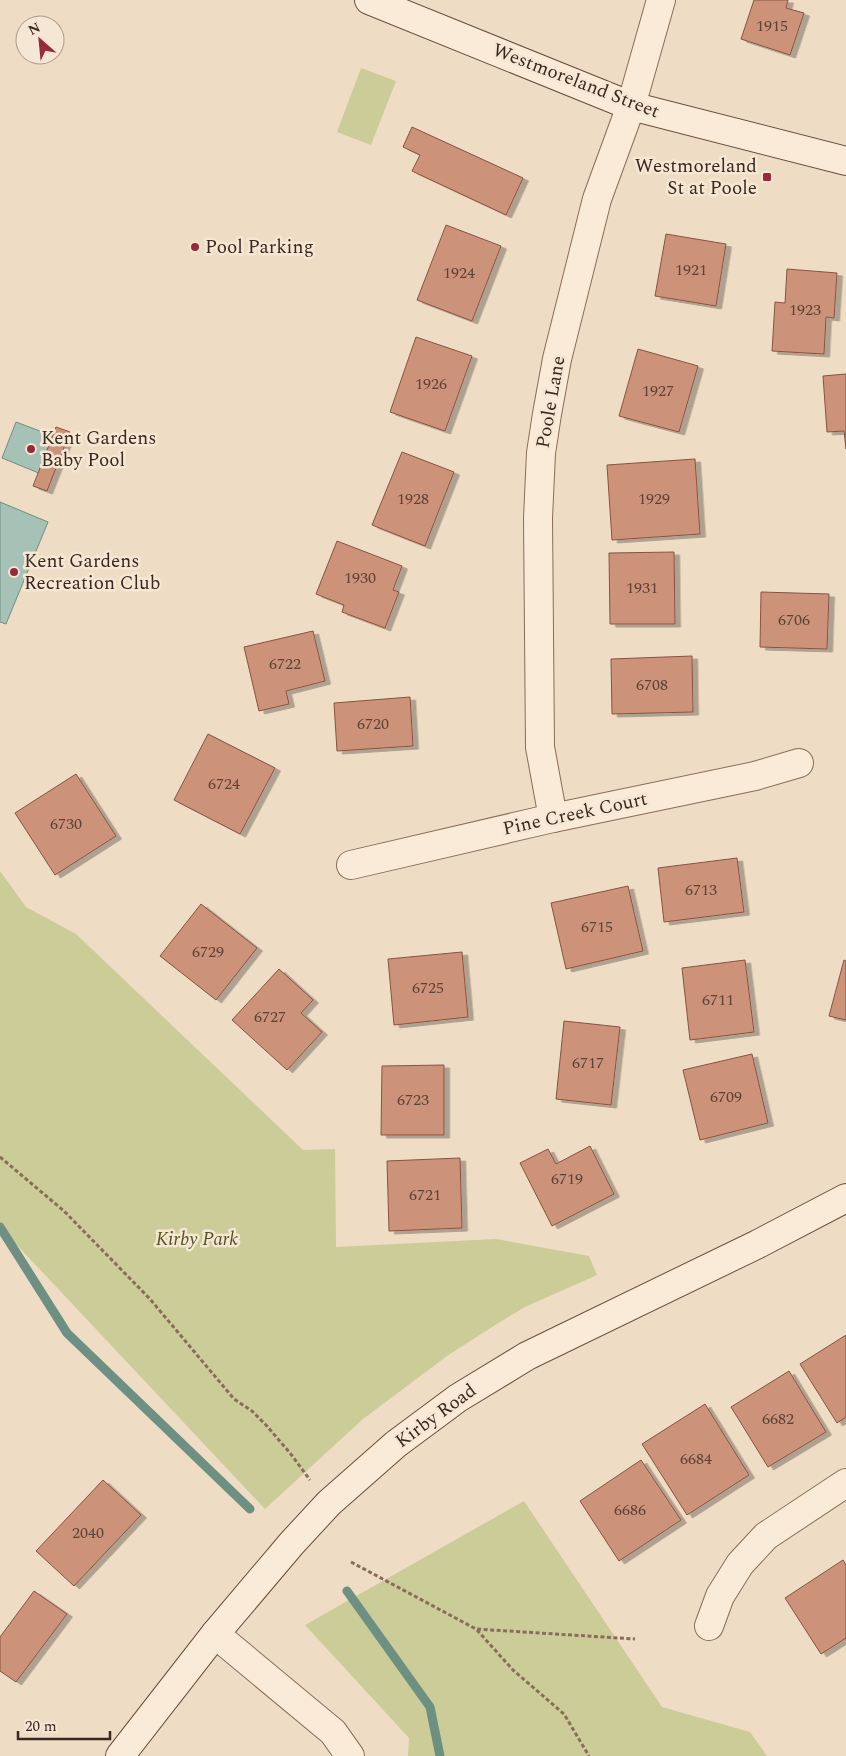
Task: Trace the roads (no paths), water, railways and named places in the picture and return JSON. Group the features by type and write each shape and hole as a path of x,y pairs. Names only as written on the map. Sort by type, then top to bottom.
{"street":[{"name":"Westmoreland Street","path":"369,0 630,106 846,160"},
{"name":"Poole Lane","path":"553,818 540,747 538,518 542,453 547,414 557,359 598,199 630,106 660,0"},
{"name":"Pine Creek Court","path":"351,865 553,818 755,776 799,763"},
{"name":"Kirby Road","path":"120,1756 215,1634 329,1503 396,1444 458,1398 527,1356 758,1244 846,1198"},
{"path":"709,1626 720,1596 740,1564 766,1536 846,1483"},
{"path":"215,1634 333,1732 350,1756"}],"waterway":[{"path":"0,1227 67,1333 250,1509"},
{"path":"347,1591 430,1707 440,1756"}],"place":[{"name":"Westmoreland St at Poole","path":"767,177"},
{"name":"Pool Parking","path":"195,247"},
{"name":"Kent Gardens Baby Pool","path":"31,449"},
{"name":"Kent Gardens Recreation Club","path":"14,572"}],"park label":[{"name":"Kirby Park","path":"197,1239"}]}
